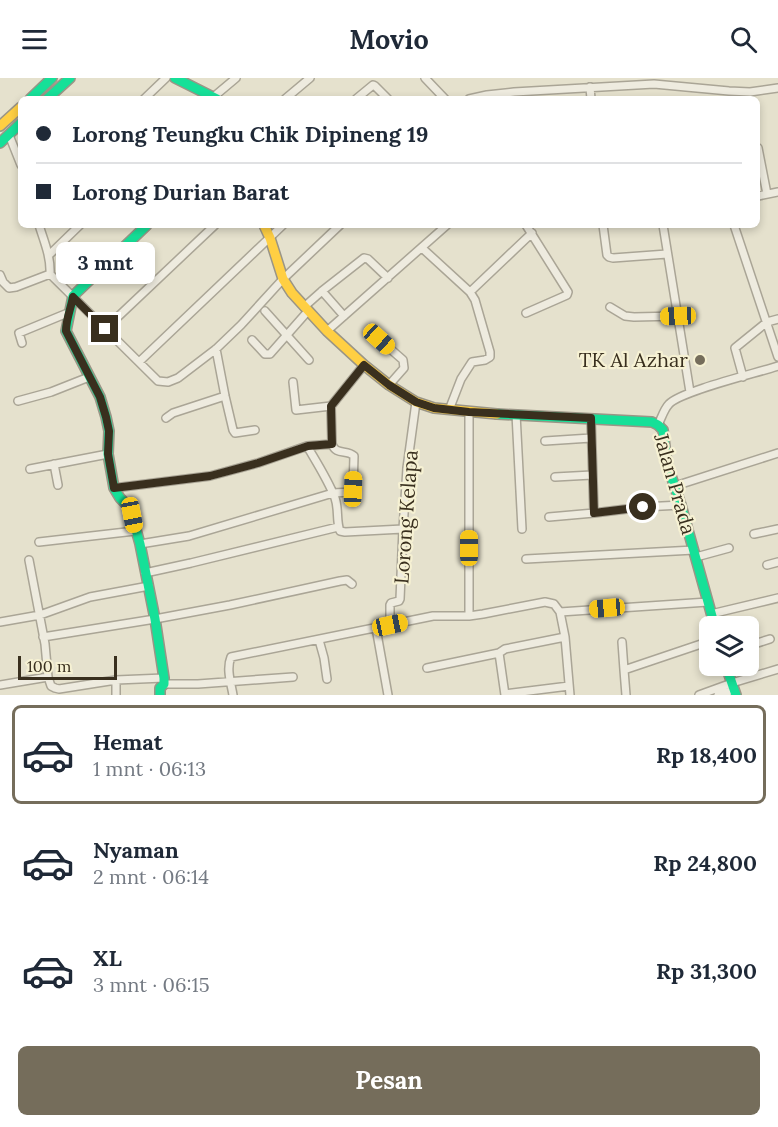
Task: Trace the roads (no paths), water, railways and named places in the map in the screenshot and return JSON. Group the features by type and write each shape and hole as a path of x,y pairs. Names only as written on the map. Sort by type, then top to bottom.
{"main road":[{"path":"50,96 70,78"},
{"path":"176,78 212,96"},
{"path":"33,96 48,80"},
{"path":"0,126 18,110"},
{"path":"0,142 18,126"},
{"path":"144,228 73,297 66,331 100,397 109,431 108,454 114,488 130,508 140,544 155,619 164,681 160,688 160,695"},
{"name":"Jalan Prada","path":"265,228 282,279 292,293 327,331 364,365 389,385 416,402 434,408 469,412 652,422 658,425 663,430 667,464 681,505 711,614"}],"street":[{"path":"147,96 166,78"},
{"path":"218,96 236,78"},
{"path":"289,96 310,78"},
{"path":"425,78 442,96"},
{"path":"483,96 653,81 750,95 778,88"},
{"path":"359,96 372,85 385,96"},
{"path":"590,87 591,96"},
{"path":"9,135 18,158"},
{"path":"760,158 767,194"},
{"path":"760,196 778,192"},
{"path":"40,228 50,264 50,274 158,381 168,382 178,378 216,349 282,279 337,228"},
{"path":"48,255 77,228"},
{"path":"105,329 212,228"},
{"path":"139,362 280,228"},
{"path":"327,331 444,228"},
{"path":"526,313 567,295 568,292 528,228"},
{"path":"603,228 609,257 667,254"},
{"path":"663,228 690,392"},
{"path":"735,228 778,357"},
{"path":"470,292 532,233"},
{"path":"422,248 470,292 475,300 490,352 490,357 485,360 472,362 461,379 449,410"},
{"path":"252,340 267,355 270,354 322,291 364,258 388,278"},
{"path":"0,275 9,288 50,274"},
{"path":"322,291 344,316"},
{"path":"610,308 634,318 678,316"},
{"path":"22,343 19,333 70,312"},
{"path":"265,312 309,360"},
{"path":"743,377 735,348 767,322 778,320"},
{"path":"379,339 403,360 404,368 389,385"},
{"path":"216,349 233,430 235,433 255,430"},
{"path":"140,544 189,536 333,493 352,492 354,456 351,452 333,449 331,406 364,365"},
{"path":"658,425 668,404 690,392 778,366"},
{"path":"18,400 51,392 89,377"},
{"path":"293,382 296,410 331,406"},
{"path":"166,418 173,413 225,396"},
{"name":"Lorong Kelapa","path":"390,625 390,605 400,599 407,468 416,402"},
{"path":"469,412 469,616"},
{"path":"516,414 522,529"},
{"path":"591,418 594,513"},
{"path":"545,441 591,438"},
{"path":"114,488 210,476 308,446 332,444"},
{"path":"308,446 333,493 338,509 340,531 403,529"},
{"path":"675,486 778,453"},
{"path":"30,469 108,454"},
{"path":"54,464 58,485"},
{"path":"555,477 592,475"},
{"path":"549,516 681,505"},
{"path":"145,573 338,527"},
{"path":"754,534 778,529"},
{"path":"39,542 135,531"},
{"path":"526,559 695,553 729,548"},
{"path":"29,560 40,615 48,677 51,686 55,688 116,680 230,681 293,677"},
{"path":"767,565 778,562"},
{"path":"43,637 230,606 340,581 347,580 352,584"},
{"path":"0,622 40,615 90,597 149,586"},
{"path":"711,614 778,598"},
{"path":"233,695 229,666 231,657 432,616 469,616 545,602 554,604 560,612 565,637 570,695"},
{"path":"560,612 708,602"},
{"path":"376,628 388,695"},
{"path":"427,668 565,637"},
{"path":"319,639 327,679"},
{"path":"759,642 770,639"},
{"path":"622,642 626,695"},
{"path":"624,670 699,645"},
{"path":"499,653 505,695 569,686"},
{"path":"718,695 778,669"},
{"path":"0,685 48,677"},
{"path":"116,680 116,695"},
{"path":"699,695 734,689"}],"place":[{"name":"TK Al Azhar","path":"700,360"}]}
